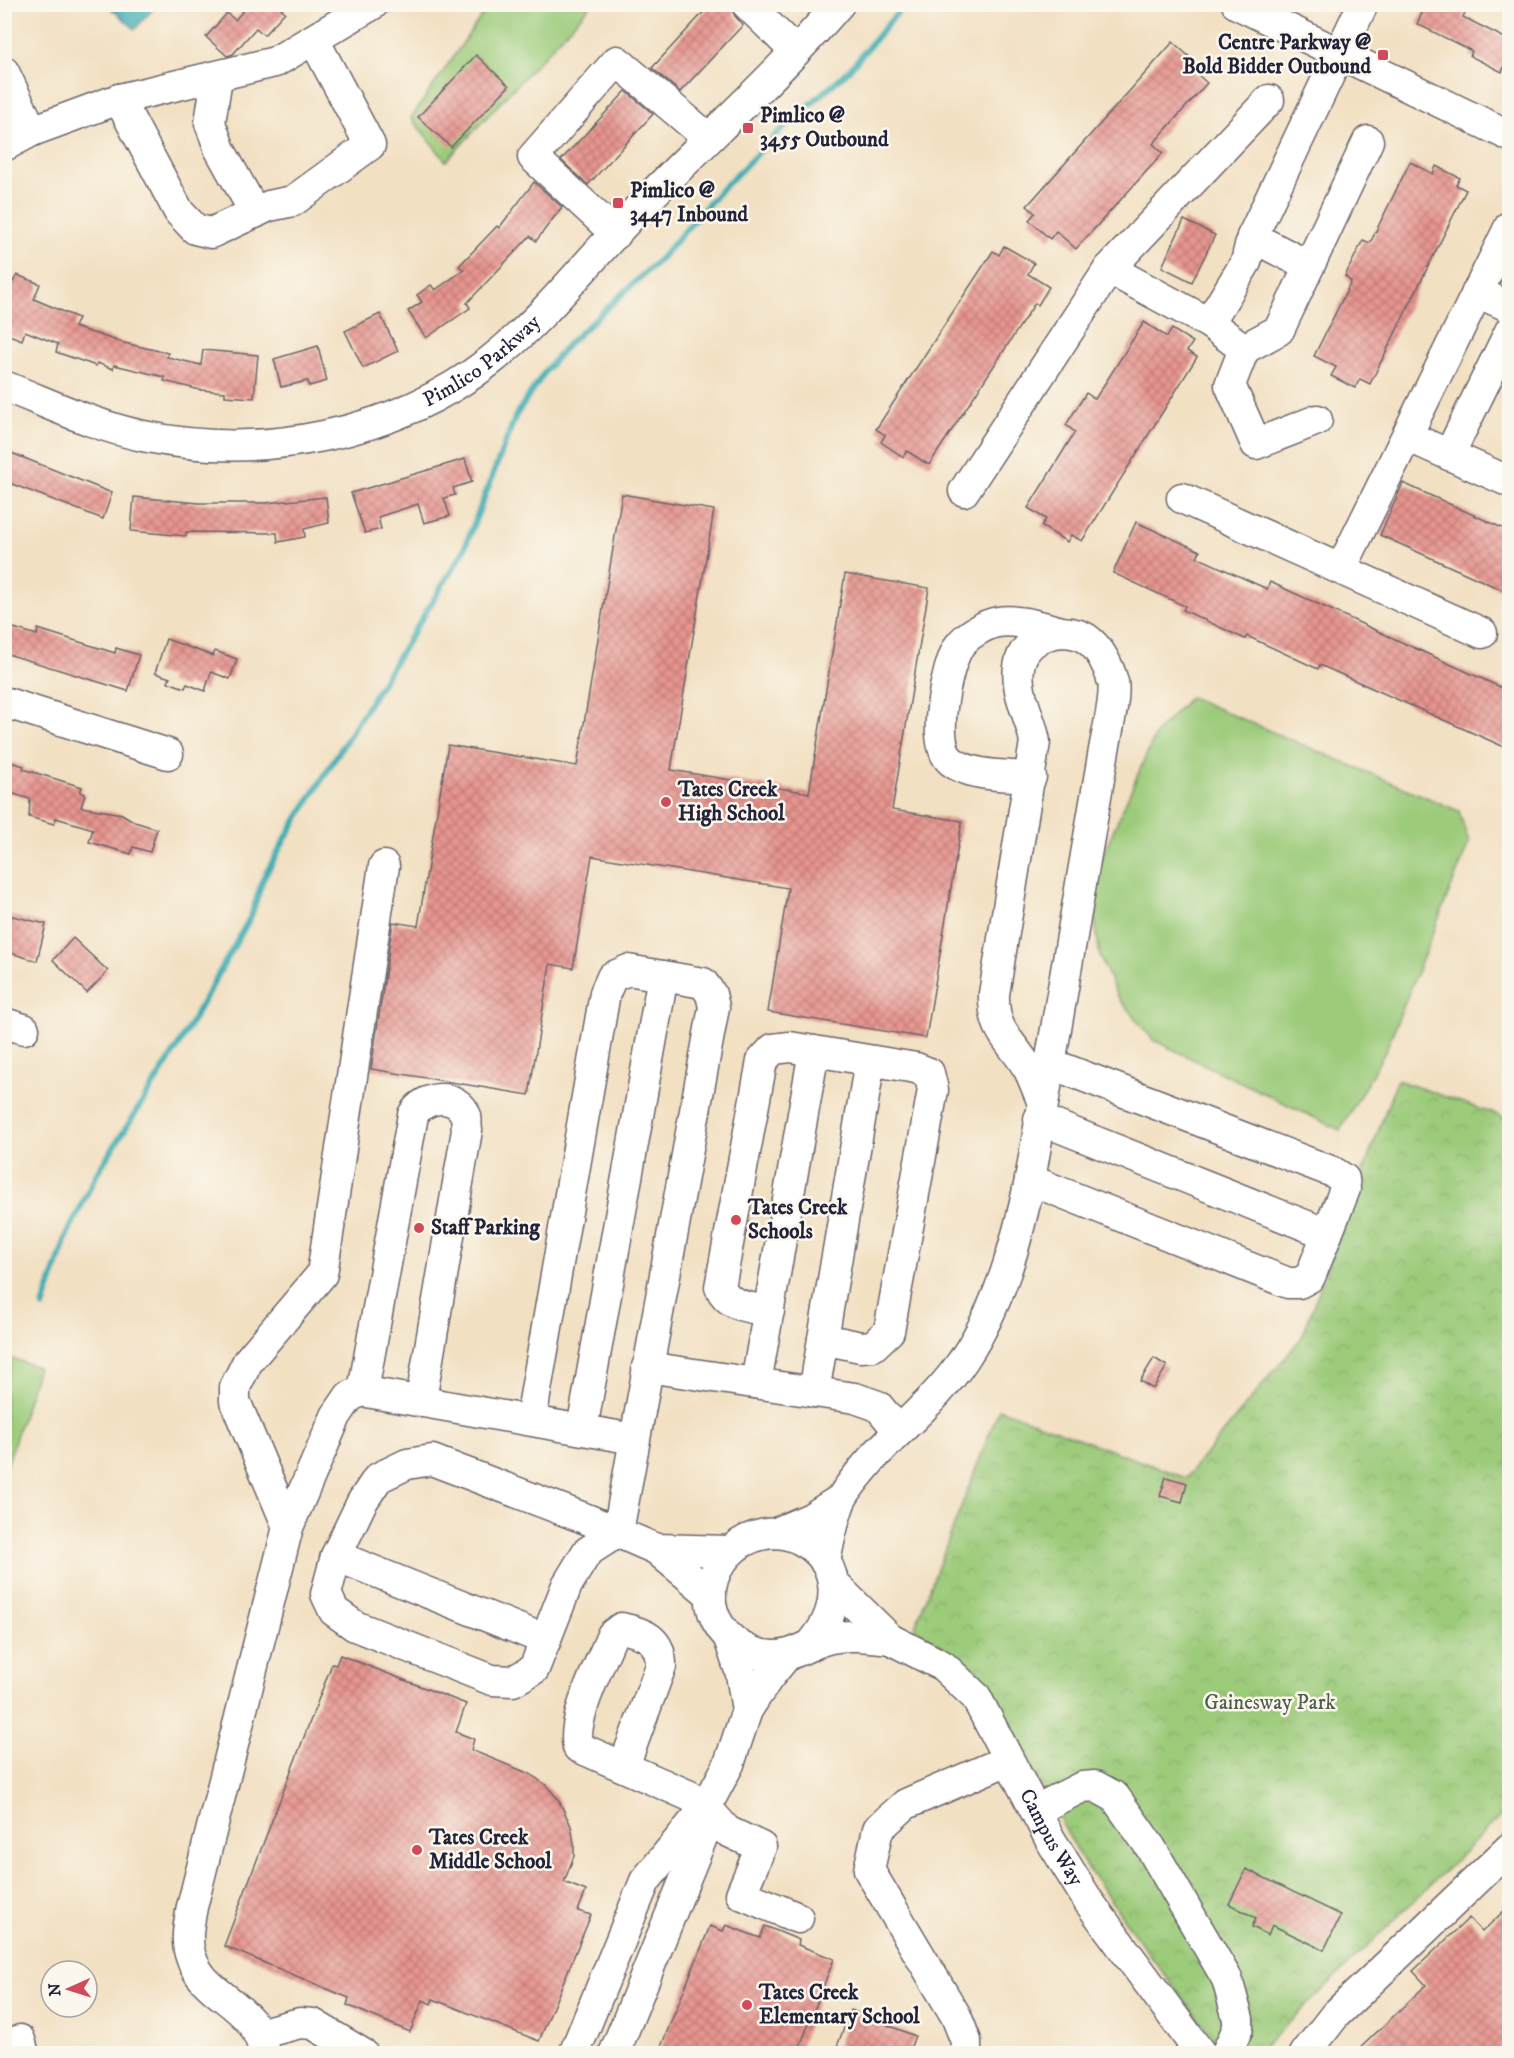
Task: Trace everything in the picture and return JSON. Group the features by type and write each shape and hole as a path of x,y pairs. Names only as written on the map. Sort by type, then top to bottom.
{"street":[{"path":"4,146 32,131 119,99 275,62 373,4"},
{"path":"747,4 795,51"},
{"name":"Pimlico Parkway","path":"4,386 106,427 181,443 271,445 363,426 428,399 490,361 525,330 839,4"},
{"path":"1237,4 1509,136"},
{"path":"1209,323 1246,262 1252,237 1363,4"},
{"path":"119,99 179,212 195,229 211,233 255,213 293,201 370,145 314,40"},
{"path":"616,234 533,157 617,61 708,138"},
{"path":"4,72 32,131"},
{"path":"217,77 210,123 220,150 255,213"},
{"path":"964,491 1109,269 1269,99"},
{"path":"1317,420 1256,444 1230,385 1244,349 1279,330 1368,141"},
{"path":"1341,569 1509,226"},
{"path":"1252,237 1309,266"},
{"path":"1109,269 1209,323 1244,349"},
{"path":"1478,291 1509,307"},
{"path":"1449,455 1509,331"},
{"path":"1407,436 1509,482"},
{"path":"1182,498 1482,633"},
{"path":"776,1533 811,1518 841,1499 861,1472 898,1430 930,1400 964,1359 1001,1287 1020,1230 1113,684 1104,658 1087,639 1028,624 997,622 975,633 960,645 951,665 940,727 944,754 953,762 979,772 1032,777"},
{"path":"1062,632 1042,636 1028,648 1019,665 1017,686 1032,722 1035,742 1032,777 994,994 993,1014 1003,1035 1029,1071 1041,1110 1328,1234"},
{"path":"4,702 168,754"},
{"path":"288,1527 235,1401 235,1387 248,1361 322,1274 384,866"},
{"path":"531,1419 604,993 612,977 628,970 703,983 711,994 714,1007 618,1532 587,1552 567,1585 534,1669 513,1681 492,1680 355,1626 334,1611 326,1594 336,1556 362,1502 378,1479 407,1464 432,1460 473,1474 618,1532 656,1549 711,1595"},
{"path":"582,1429 663,976"},
{"path":"769,1311 732,1303 726,1299 720,1287 762,1060 773,1049 790,1047 916,1068 929,1073 933,1090 889,1331 873,1347 823,1340"},
{"path":"756,1383 814,1051"},
{"path":"814,1392 870,1061"},
{"path":"1030,1180 1288,1283 1299,1283 1310,1277 1345,1189 1344,1179 1333,1172 1049,1064"},
{"path":"363,1391 413,1114 418,1105 431,1099 445,1099 457,1103 466,1115 467,1130 421,1400"},
{"path":"647,1367 855,1398 878,1406 898,1430"},
{"path":"363,2054 313,2024 300,2023 265,2048 247,2015 206,1984 196,1972 190,1955 188,1933 192,1907 288,1527 336,1416 349,1397 363,1391 634,1439"},
{"path":"574,2054 645,1881 706,1807 729,1764 747,1710 768,1678 831,1615 829,1572 841,1499"},
{"path":"747,1710 741,1674 729,1638 713,1611 711,1595 713,1579 719,1564 729,1551 743,1540 759,1534 776,1533 804,1541 829,1572"},
{"path":"656,1549 729,1551"},
{"path":"336,1556 546,1640"},
{"name":"Campus Way","path":"829,1572 890,1639 943,1666 976,1697 1008,1760 1089,1902 1201,2054"},
{"name":"Campus Way","path":"800,1648 850,1635 890,1639"},
{"path":"729,1638 746,1650 766,1656 800,1648"},
{"path":"966,2054 966,2041 956,2016 869,1870 878,1829 906,1804 1008,1760"},
{"path":"624,1767 690,1796 706,1807 727,1831 761,1847 741,1894 798,1918"},
{"path":"1036,1810 1082,1786 1095,1786 1115,1797 1151,1848 1227,1979 1234,2001 1238,2028 1226,2054"},
{"path":"614,2054 705,1830 706,1807"},
{"path":"1305,2054 1335,2015 1509,1848"}],"green space":[{"path":"489,5 591,5 446,161 411,118"},
{"path":"1190,697 1459,811 1469,843 1385,1052 1340,1130 1153,1040 1117,996 1100,956 1090,884 1156,733"},
{"name":"Gainesway Park","path":"1397,1080 1509,1119 1509,1808 1258,2053 1225,2053 1149,1954 1082,1860 977,1669 914,1629 999,1409 1186,1478 1302,1337"},
{"path":"13,1359 38,1367 5,1472 5,1383"}],"water":[{"path":"107,5 157,5 135,29"}],"building":[{"path":"249,4 276,4 285,12 264,35 256,28 233,54 227,56 206,37 227,13 235,20"},
{"path":"711,4 730,4 735,16 743,25 680,92 652,68"},
{"path":"1426,4 1469,4 1463,17 1509,40 1509,56 1502,72 1470,56 1472,51 1417,24"},
{"path":"1173,42 1194,61 1189,67 1207,83 1153,144 1163,153 1076,249 1056,231 1050,239 1029,220 1035,213 1027,206"},
{"path":"476,55 509,86 451,147 418,117"},
{"path":"626,91 653,114 588,185 561,160"},
{"path":"1410,162 1433,174 1436,166 1460,178 1456,185 1466,190 1370,384 1360,379 1355,388 1331,376 1336,367 1314,356 1351,282 1345,276 1363,240 1370,243"},
{"path":"534,182 562,207 536,241 530,236 467,303 470,308 426,338 408,311 422,302 417,295 431,285 435,290 464,270 459,266 497,226 499,228"},
{"path":"1184,220 1215,235 1192,282 1162,267"},
{"path":"1004,246 1034,263 1028,274 1049,287 1038,305 1035,303 929,465 907,451 903,457 881,442 885,435 876,429 993,251 999,255"},
{"path":"17,275 40,284 34,299 78,318 74,327 124,343 168,353 167,357 201,365 203,350 258,355 254,398 225,396 225,392 200,390 164,381 165,377 114,365 113,369 97,363 96,366 56,352 58,344 25,331 22,340 4,333 4,298"},
{"path":"380,314 398,351 363,368 345,331"},
{"path":"1144,322 1167,337 1172,329 1193,342 1187,351 1197,357 1082,541 1071,535 1067,542 1041,526 1046,519 1028,508 1075,432 1066,425 1086,393 1095,399"},
{"path":"318,346 327,381 309,386 308,381 281,387 274,359"},
{"path":"4,450 112,493 103,519 4,481"},
{"path":"465,459 472,482 453,488 455,495 444,498 450,516 424,523 418,504 378,517 381,529 365,533 351,493"},
{"path":"1403,483 1509,531 1509,593 1380,535"},
{"name":"Tates Creek High School","path":"622,494 714,510 671,770 809,793 845,574 929,588 892,810 962,821 926,1038 768,1012 788,888 592,856 573,968 550,964 529,1095 371,1069 393,922 418,926 448,745 577,766"},
{"path":"134,497 199,503 266,503 326,497 329,523 304,529 305,537 278,542 277,533 186,532 186,536 131,531"},
{"path":"1136,522 1200,551 1197,557 1267,589 1270,582 1509,691 1509,749 1320,665 1318,669 1247,636 1245,639 1183,610 1185,606 1113,573"},
{"path":"4,625 37,635 38,629 115,653 116,648 139,655 128,691 4,653"},
{"path":"166,639 213,656 215,651 237,659 230,679 211,672 205,691 187,684 185,688 168,682 170,678 155,673"},
{"path":"4,760 24,766 23,769 82,787 80,792 85,794 81,807 122,814 135,822 157,829 150,852 133,847 131,854 89,842 93,829 56,818 54,824 29,817 30,799 4,791"},
{"path":"4,914 46,924 37,961 4,951"},
{"path":"73,938 108,971 87,993 53,960"},
{"path":"1154,1358 1167,1366 1153,1389 1140,1381"},
{"path":"1166,1477 1187,1483 1182,1502 1160,1496"},
{"name":"Tates Creek Middle School","path":"340,1655 466,1704 456,1732 474,1739 471,1750 530,1774 547,1786 558,1799 571,1826 574,1844 574,1856 564,1882 586,1891 578,1911 591,1915 539,2041 433,1999 431,2004 423,2000 410,2032 347,2005 349,1998 224,1946 332,1664 336,1665"},
{"path":"1246,1869 1341,1915 1324,1950 1272,1925 1268,1935 1252,1927 1256,1918 1229,1904"},
{"path":"1509,1906 1509,2054 1354,2054 1426,1985 1413,1971 1469,1918 1482,1932"},
{"name":"Tates Creek Elementary School","path":"726,1925 760,1938 765,1926 799,1940 798,1945 834,1959 797,2054 658,2054 710,1926 723,1931"},
{"name":"Tates Creek Elementary School","path":"851,2010 915,2036 908,2054 834,2054"}],"waterway":[{"path":"43,1307 67,1235 97,1173 177,1048 251,916 263,879 285,839 463,552 516,415 546,370 568,344 660,259 719,192 778,133 848,71 905,4"}],"place":[{"name":"Centre Parkway @ Bold Bidder Outbound","path":"1383,55"},
{"name":"Pimlico @ 3455 Outbound","path":"748,128"},
{"name":"Pimlico @ 3447 Inbound","path":"618,203"},
{"name":"Tates Creek High School","path":"666,802"},
{"name":"Tates Creek Schools","path":"736,1220"},
{"name":"Staff Parking","path":"419,1228"},
{"name":"Tates Creek Middle School","path":"417,1850"},
{"name":"Tates Creek Elementary School","path":"747,2005"}]}
